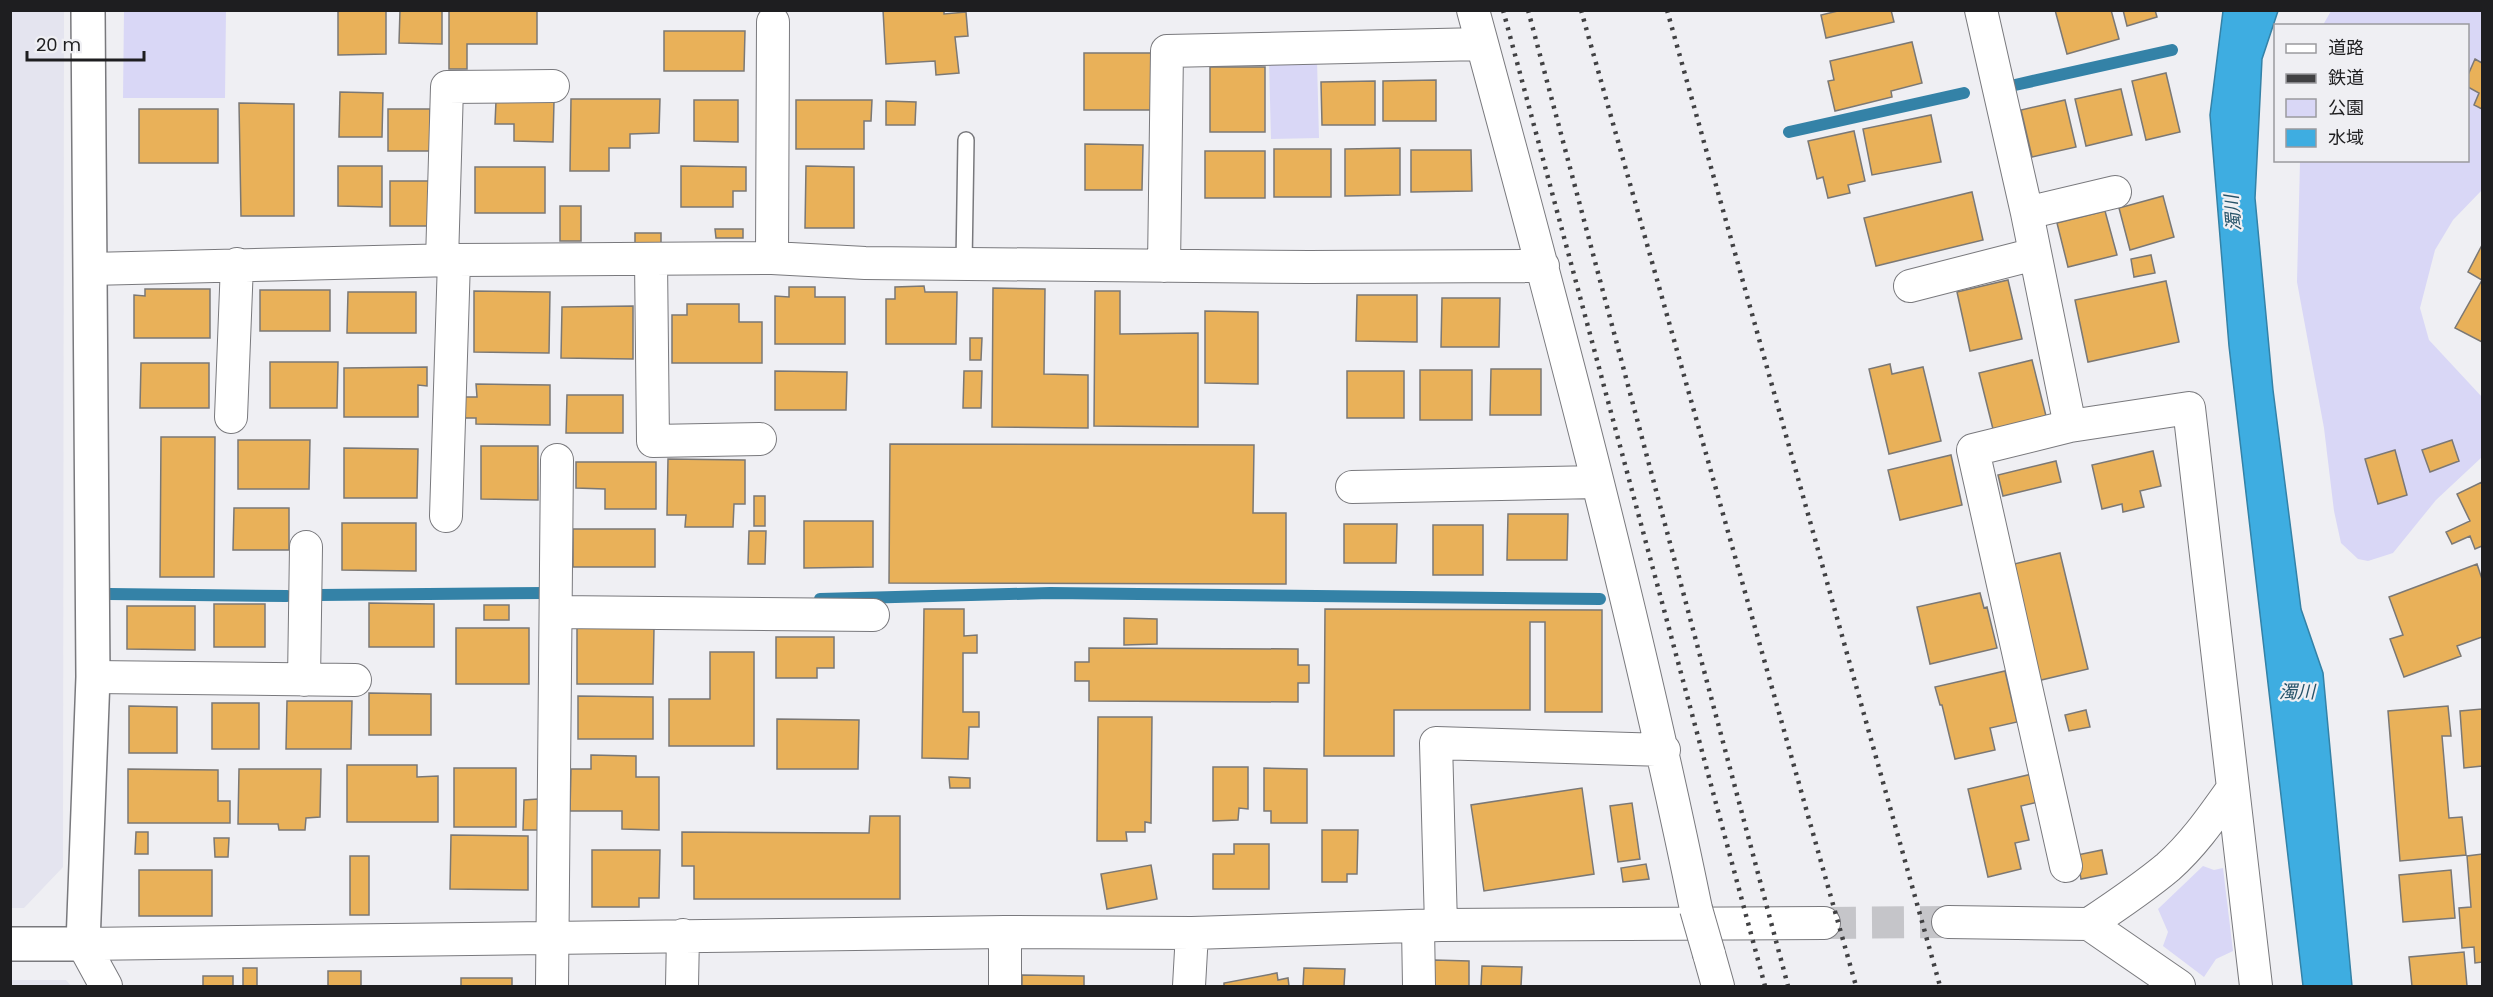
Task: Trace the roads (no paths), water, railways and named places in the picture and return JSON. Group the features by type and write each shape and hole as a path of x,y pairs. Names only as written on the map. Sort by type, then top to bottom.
{"street":[{"path":"88,10 93,677 83,944 106,987"},
{"path":"1473,10 1543,266 1664,750 1696,909 1718,987"},
{"path":"1981,10 2027,213 2070,426"},
{"path":"772,258 773,22"},
{"path":"1164,266 1167,51 1482,44"},
{"path":"446,516 447,87 553,86"},
{"path":"2027,213 2115,192"},
{"path":"1910,286 2035,254"},
{"path":"90,269 448,260 772,258 865,263 1543,266"},
{"path":"651,260 653,441 760,439"},
{"path":"231,417 237,264"},
{"path":"2066,866 1973,450 2070,426 2189,408 2256,987"},
{"path":"552,987 557,460"},
{"path":"1352,487 1597,482"},
{"path":"304,680 306,547"},
{"path":"556,612 873,615"},
{"path":"93,677 355,680"},
{"path":"1419,987 1429,926 1436,743 1664,750"},
{"path":"2089,924 2130,897 2169,866 2203,830 2233,788"},
{"path":"1948,922 2089,924 2180,987"},
{"path":"10,944 552,936 1005,932 1192,933 1429,926 1824,923"},
{"path":"1005,932 1005,987"},
{"path":"1189,987 1192,933"},
{"path":"682,987 683,935"}],"lane":[{"path":"964,264 966,140"}],"water":[{"name":"濁川","path":"2223,11 2278,11 2262,59 2255,198 2273,390 2301,609 2323,673 2352,986 2303,986 2229,346 2210,115"}],"waterway":[{"path":"2015,85 2172,50"},
{"path":"1789,132 1964,93"},
{"path":"319,595 546,593"},
{"path":"820,599 1050,593 1600,599"},
{"path":"109,594 287,596"}],"tunnel":[{"path":"1824,923 1948,922"}],"railway":[{"path":"1503,10 1765,986"},
{"path":"1528,10 1788,986"},
{"path":"1581,10 1856,986"},
{"path":"1667,10 1940,986"}]}
